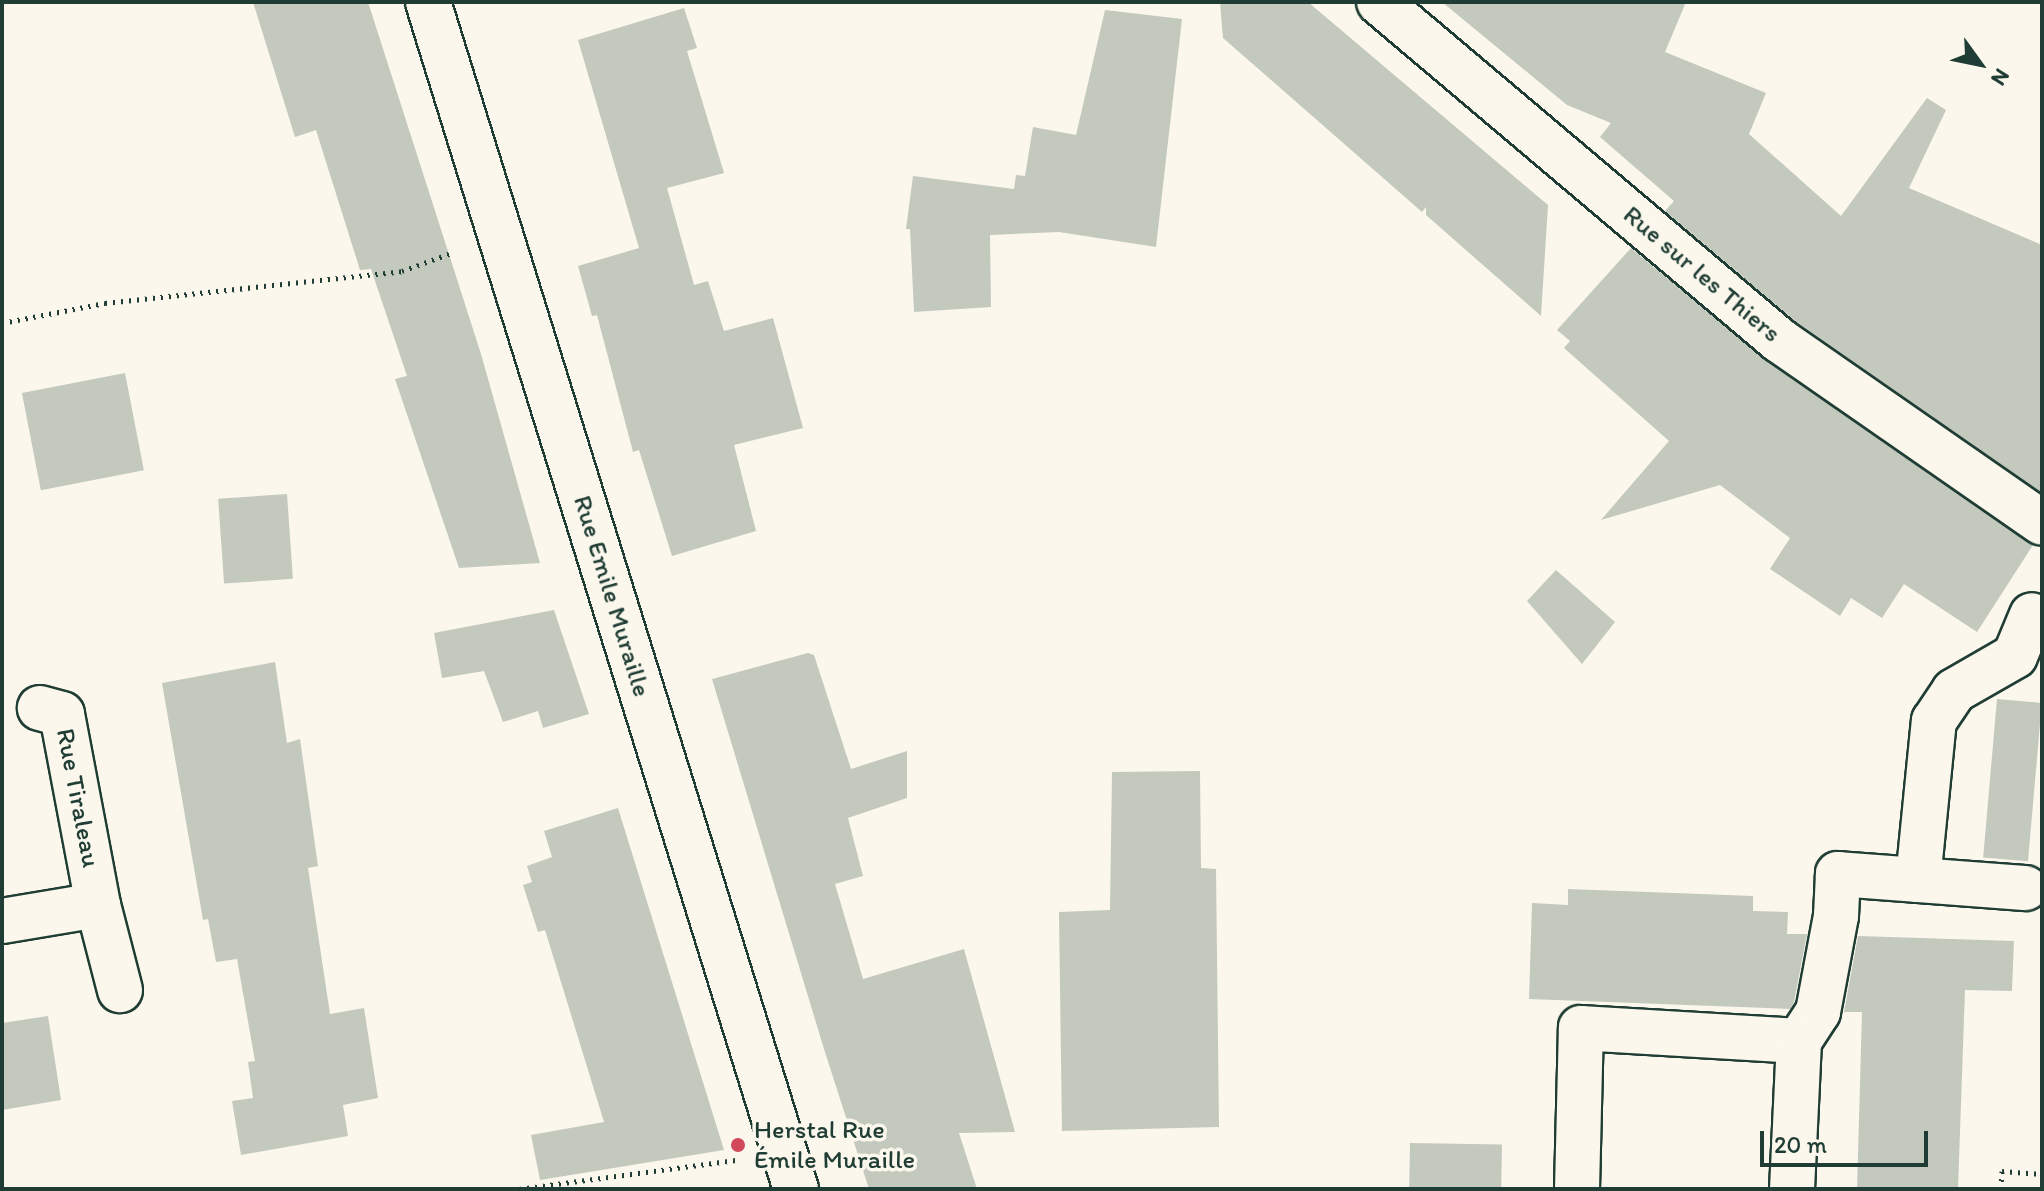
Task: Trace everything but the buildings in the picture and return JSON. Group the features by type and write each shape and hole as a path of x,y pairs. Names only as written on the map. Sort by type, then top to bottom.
{"street":[{"name":"Rue Emile Muraille","path":"428,2 790,1171"},
{"name":"Rue sur les Thiers","path":"1379,2 1779,340 2042,523"},
{"path":"1918,880 1934,721 1954,691 2015,656 2032,615"},
{"name":"Rue Tiraleau","path":"40,708 62,714 98,905 120,990"},
{"path":"1792,1189 1799,1041 1818,1012 1836,916 1838,874 2025,888"},
{"name":"Rue Tiraleau","path":"2,921 98,905"},
{"path":"1577,1189 1581,1028 1799,1041"}],"path":[{"path":"2,323 105,303 402,271 500,235"},
{"path":"519,1189 790,1171"},
{"path":"2001,1189 2002,1171 2042,1174"}],"place":[{"name":"Herstal Rue Émile Muraille","path":"738,1145"}]}
